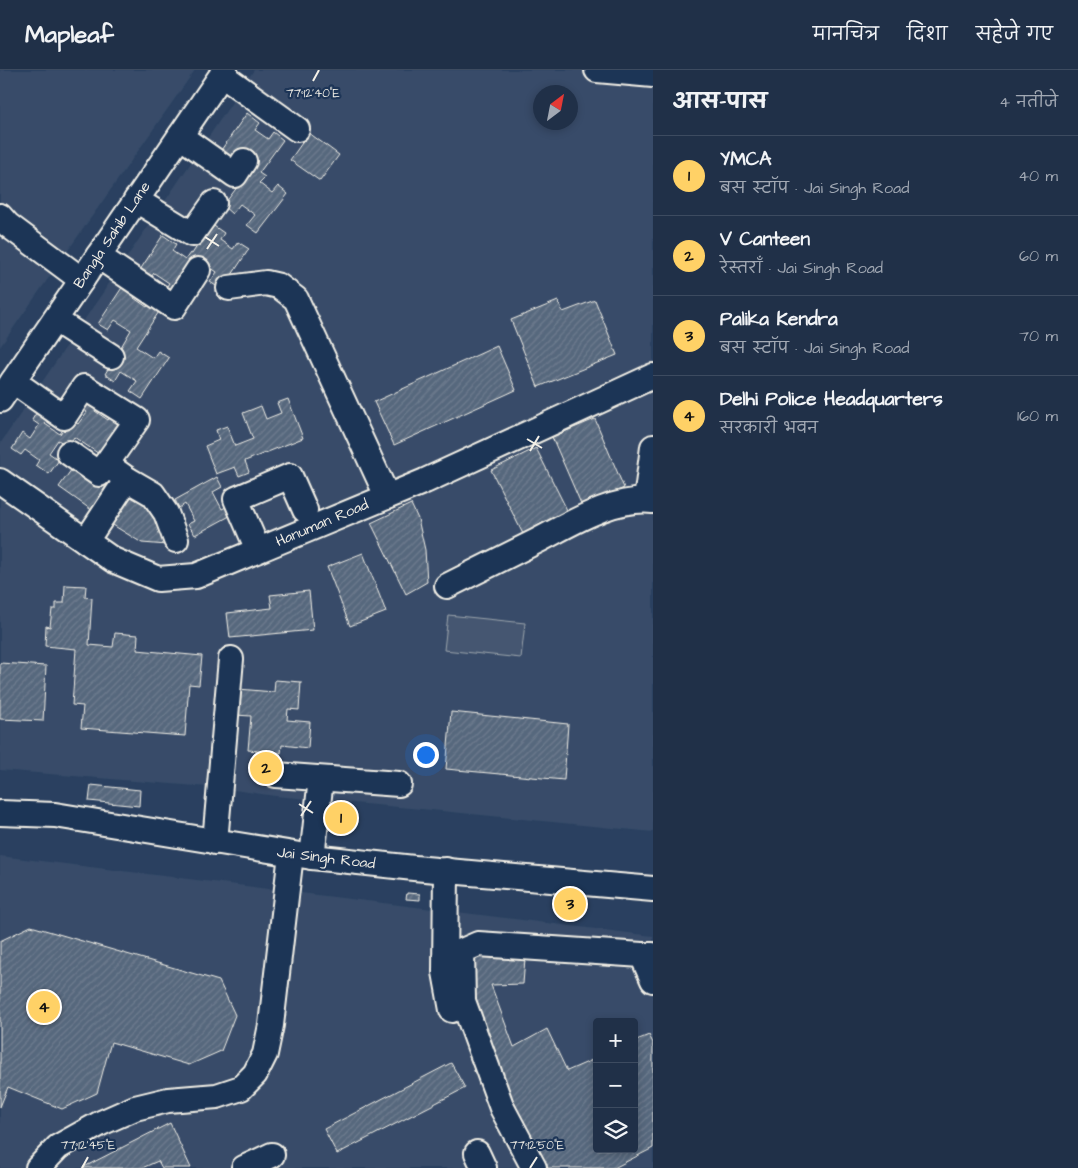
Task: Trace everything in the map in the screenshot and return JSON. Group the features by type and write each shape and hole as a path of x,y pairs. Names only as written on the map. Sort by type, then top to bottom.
{"street":[{"path":"597,70 653,75"},
{"path":"223,72 297,129"},
{"name":"Bangla Sahib Lane","path":"6,391 223,72"},
{"path":"180,136 235,175 244,161"},
{"path":"136,200 192,234 214,203"},
{"path":"0,216 8,225 82,280"},
{"path":"98,256 174,307 198,270"},
{"path":"229,288 273,284 296,298 387,496"},
{"path":"55,320 111,356"},
{"name":"Hanuman Road","path":"0,480 113,560 158,579 196,576 433,477 653,376"},
{"path":"6,391 64,417 84,387 137,420 100,474 69,452"},
{"path":"447,586 590,514 621,504 649,501 653,446"},
{"path":"106,464 126,479 153,494 166,513 176,540"},
{"path":"258,550 236,499 290,476 305,510"},
{"path":"86,541 126,479"},
{"path":"215,842 231,659"},
{"path":"276,775 399,784"},
{"path":"38,1168 58,1147 101,1123 135,1108 168,1100 217,1096 241,1088 255,1074 265,1054 272,1025 302,855 321,779"},
{"name":"Jai Singh Road","path":"0,813 55,815 302,855 653,889"},
{"path":"446,870 445,972 455,1026 479,1086 517,1168"},
{"path":"534,1168 502,1108 463,1001 462,951 478,944 648,955 653,980"},
{"path":"244,1168 272,1155"}],"shaded area":[{"path":"0,70 195,70 0,347"},
{"path":"254,70 653,70 653,832 275,796 220,788 0,770 0,444"},
{"path":"448,615 525,623 521,658 444,650"},
{"path":"0,856 653,936 653,1168 0,1168"}],"building":[{"path":"247,113 260,123 255,130 268,139 273,132 283,140 259,173 265,177 259,183 272,193 278,186 288,194 258,233 247,225 255,215 240,204 232,214 223,206 247,174 251,161 236,150 228,160 219,153"},
{"path":"309,133 339,155 320,181 290,160"},
{"path":"211,224 224,233 220,240 233,249 238,242 249,249 222,290 210,282 217,272 202,262 174,301 162,293 169,283 154,273 147,283 136,276 163,235 176,244 172,251 185,260 190,253 192,254"},
{"path":"125,283 138,291 134,298 147,307 152,300 162,307 136,347 153,358 158,351 169,358 142,399 130,391 137,381 121,371 115,381 105,374 131,330 115,320 108,330 98,324"},
{"path":"595,300 617,355 538,387 511,320 558,301 563,312"},
{"path":"497,346 516,390 394,445 374,402"},
{"path":"85,398 98,406 95,411 108,420 111,416 127,426 105,458 74,437 68,446 58,440 49,453 59,460 49,474 36,465 39,460 25,450 21,455 12,449 22,433 30,439 39,425 32,420 38,410 49,418 45,424 60,434 70,419 78,424 87,412 79,406"},
{"path":"288,399 303,438 245,461 249,472 239,476 235,467 216,474 205,446 219,440 216,430 227,426 235,446 253,439 243,413 261,406 266,419 281,413 277,403"},
{"path":"595,419 624,488 582,506 552,437"},
{"path":"536,448 569,514 524,536 491,470"},
{"path":"74,466 115,494 100,516 59,487"},
{"path":"217,477 222,487 213,492 222,509 232,504 237,512 195,535 188,524 194,521 185,504 179,508 175,500"},
{"path":"129,489 148,500 167,545 142,543 108,522"},
{"path":"411,504 418,519 425,550 427,582 406,594 371,523"},
{"path":"363,553 386,612 350,626 327,567"},
{"path":"65,585 86,586 85,597 92,598 89,645 113,647 115,633 138,635 137,650 202,656 199,685 189,684 185,736 81,728 83,706 72,705 76,649 45,646 46,626 50,627 52,609 56,609 56,603 64,603"},
{"path":"309,591 313,630 230,638 227,613 272,608 270,595"},
{"path":"0,663 46,666 43,721 0,719"},
{"path":"275,680 301,682 299,710 288,709 287,720 310,722 308,748 282,745 281,753 248,750 251,716 235,715 238,689 274,692"},
{"path":"451,712 568,724 564,780 446,769"},
{"path":"91,785 140,790 139,806 89,801"},
{"path":"407,893 420,894 420,900 406,899"},
{"path":"31,926 219,981 235,1015 221,1051 189,1065 111,1042 97,1093 62,1109 8,1087 0,1107 0,941"},
{"path":"474,957 525,958 523,984 491,985 514,1047 547,1029 567,1071 593,1060 593,1153 638,1153 638,1039 649,1035 653,1043 653,1148 614,1168 544,1168 478,1023 464,972"},
{"path":"451,1063 465,1088 337,1154 324,1129"},
{"path":"170,1123 191,1168 162,1168 158,1161 142,1168 82,1168"}],"place":[{"name":"V Canteen","path":"266,768"},
{"name":"YMCA","path":"341,818"},
{"name":"Palika Kendra","path":"570,904"},
{"name":"Delhi Police Headquarters","path":"44,1007"}]}
